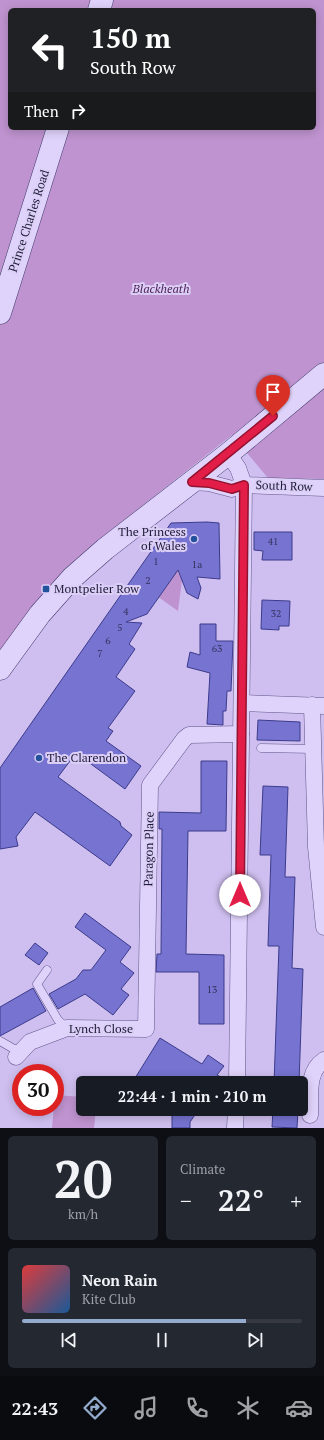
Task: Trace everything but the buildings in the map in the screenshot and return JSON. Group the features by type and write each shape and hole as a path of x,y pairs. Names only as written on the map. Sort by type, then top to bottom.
{"main road":[{"name":"Prince Charles Road","path":"0,314 57,130"},
{"path":"0,669 40,614 72,578 105,549 228,454 324,374"}],"street":[{"name":"South Row","path":"228,454 238,468 244,485"},
{"name":"South Row","path":"192,482 209,483 232,489 244,485 324,488"},
{"path":"237,1076 244,485"},
{"path":"242,703 318,705 313,749 316,848 324,927"},
{"name":"Paragon Place","path":"146,1029 150,785 184,739 189,735 241,734"},
{"name":"Lynch Close","path":"19,1053 30,1042 67,1028 146,1029"},
{"path":"310,1115 311,1080 314,1070 324,1060"},
{"path":"235,1128 236,1116"}],"lane":[{"path":"261,748 313,749"},
{"path":"47,970 37,984 58,1020 67,1028"},
{"path":"0,1041 19,1053"}],"green space":[{"name":"Blackheath","path":"0,0 324,0 324,479 268,478 232,435 105,535 0,653"},
{"path":"170,554 182,580 178,611 154,594"},
{"path":"64,1096 76,1096 76,1116 95,1116 94,1128 52,1128 53,1116 64,1116"}],"place":[{"name":"The Princess of Wales","path":"194,539"},
{"name":"Montpelier Row","path":"46,589"},
{"name":"The Clarendon","path":"39,758"}],"route":[{"path":"240,895 244,485 232,489 209,483 192,482 273,416"}]}
